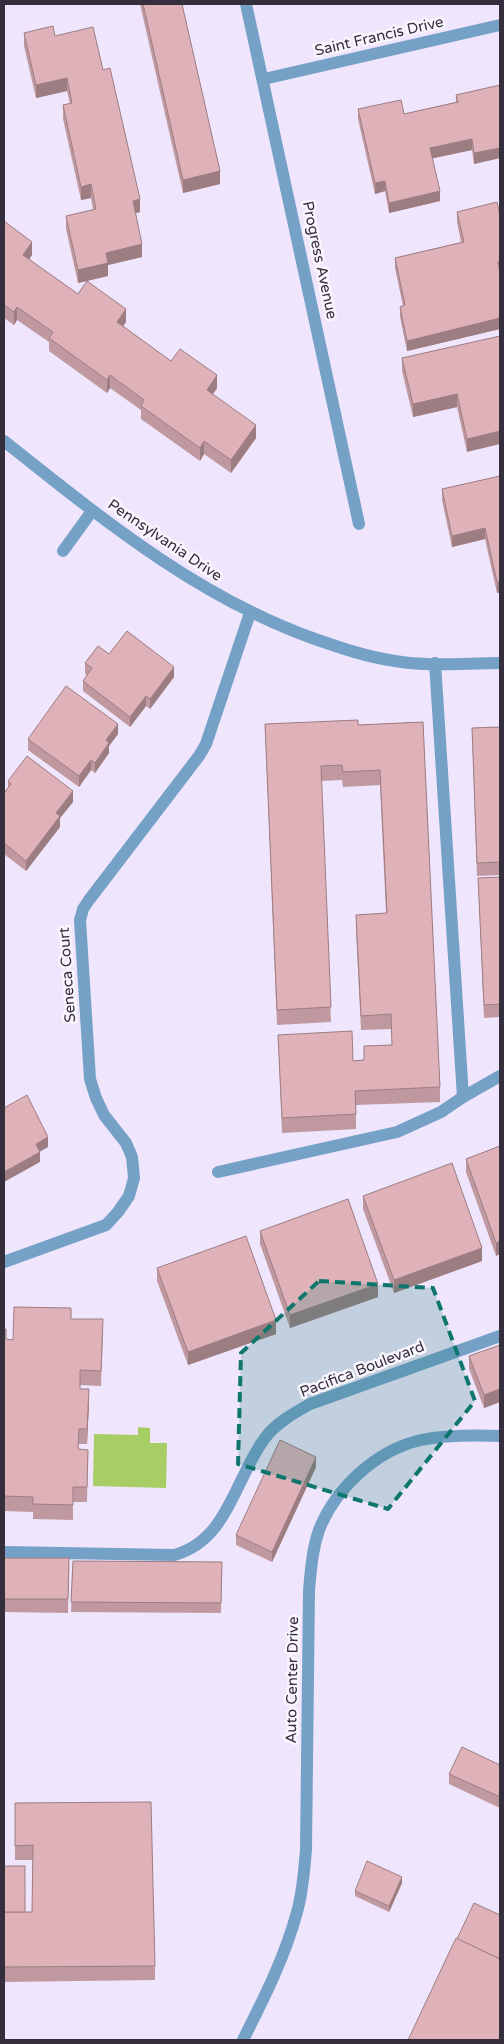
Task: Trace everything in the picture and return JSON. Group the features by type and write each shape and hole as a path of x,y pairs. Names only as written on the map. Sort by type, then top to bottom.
{"street":[{"name":"Progress Avenue","path":"246,4 264,79 359,524"},
{"name":"Saint Francis Drive","path":"264,79 500,25"},
{"name":"Pennsylvania Drive","path":"4,441 92,511 177,571 250,613 353,653 396,662 500,663"},
{"path":"63,551 92,511"},
{"name":"Seneca Court","path":"4,1262 106,1225 130,1196 134,1178 132,1157 126,1143 104,1115 90,1079 80,920 83,909 89,900 199,756 206,744 250,613"},
{"path":"435,663 463,1097"},
{"path":"218,1172 397,1132 441,1112 500,1076"},
{"name":"Pacifica Boulevard","path":"4,1552 174,1555 187,1552 197,1546 217,1525 265,1437 292,1415 310,1404 500,1336"},
{"name":"Auto Center Drive","path":"243,2040 273,1981 288,1941 298,1910 303,1880 306,1850 309,1590 312,1554 319,1531 329,1510 359,1474 378,1459 398,1448 420,1440 443,1437 500,1436"}],"highlighted area":[{"path":"319,1281 433,1288 475,1401 388,1509 238,1464 241,1353"}],"green space":[{"path":"138,1427 150,1428 150,1443 167,1443 166,1488 93,1486 94,1434 138,1435"}],"building":[{"path":"143,4 182,4 220,171 183,180"},
{"path":"53,26 55,36 93,27 103,70 110,68 140,199 133,201 142,244 106,253 108,263 78,270 66,216 96,209 91,184 81,187 63,105 72,103 67,78 36,85 24,33"},
{"path":"500,85 500,148 474,153 472,139 430,148 440,191 389,203 385,181 375,183 358,109 401,100 404,114 458,102 456,95"},
{"path":"497,202 500,215 500,262 498,262 500,272 500,318 407,341 400,307 405,305 395,258 464,242 457,212"},
{"path":"4,221 32,242 23,255 78,294 87,281 126,309 117,322 171,361 180,349 217,375 207,390 256,425 231,460 204,441 200,448 141,406 144,400 110,375 107,380 49,338 53,332 17,307 14,312 4,305"},
{"path":"500,336 500,431 467,439 457,394 413,404 402,358"},
{"path":"500,476 500,582 497,582 485,528 452,536 442,489"},
{"path":"127,631 174,667 150,699 146,696 130,717 83,681 92,668 85,663 98,646 109,654"},
{"path":"66,686 118,724 106,740 109,743 95,763 91,760 79,776 28,739"},
{"path":"358,720 358,725 423,722 440,1087 355,1091 356,1114 282,1118 278,1035 352,1031 353,1061 364,1060 364,1046 392,1045 391,1014 361,1016 356,915 387,913 380,770 343,772 342,765 321,766 331,1007 277,1010 265,724"},
{"path":"500,727 500,862 477,863 472,728"},
{"path":"27,756 73,791 56,813 60,816 26,861 4,843 4,793 11,784 8,781"},
{"path":"500,877 500,1004 484,1005 478,878"},
{"path":"27,1095 48,1137 36,1144 40,1152 4,1172 4,1108"},
{"path":"500,1146 500,1241 496,1243 466,1159"},
{"path":"452,1163 482,1248 394,1280 363,1196"},
{"path":"348,1199 378,1284 290,1315 260,1231"},
{"path":"246,1236 276,1320 188,1352 157,1268"},
{"path":"14,1307 71,1308 71,1319 103,1319 101,1371 80,1370 80,1389 89,1389 87,1429 79,1429 78,1449 88,1450 87,1487 73,1487 73,1505 33,1504 33,1497 4,1496 4,1329 6,1329 6,1339 13,1340"},
{"path":"500,1345 500,1389 484,1395 469,1356"},
{"path":"280,1440 316,1457 272,1552 236,1535"},
{"path":"4,1558 69,1558 68,1599 4,1599"},
{"path":"73,1561 222,1562 221,1603 71,1602"},
{"path":"462,1747 500,1765 500,1797 449,1774"},
{"path":"151,1802 155,1966 4,1967 4,1912 32,1912 33,1845 15,1846 15,1803"},
{"path":"367,1861 402,1877 389,1906 355,1891"},
{"path":"4,1866 25,1866 25,1912 4,1912"},
{"path":"474,1903 500,1915 500,1959 457,1939"},
{"path":"456,1938 500,1959 500,2040 408,2040"}]}
